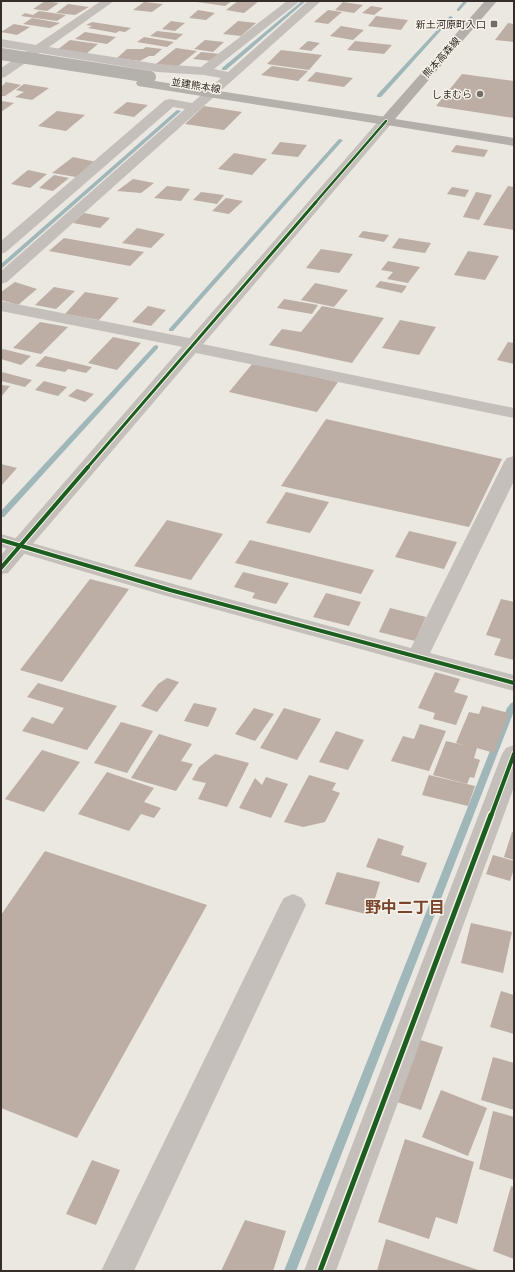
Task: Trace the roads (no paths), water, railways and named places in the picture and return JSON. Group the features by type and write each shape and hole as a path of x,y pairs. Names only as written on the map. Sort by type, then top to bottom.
{"main road":[{"name":"熊本高森線","path":"389,118 491,1"},
{"name":"並建熊本線","path":"1,54 146,80 389,118"},
{"name":"並建熊本線","path":"1,61 146,80"},
{"path":"389,118 514,133"},
{"path":"389,118 514,142"}],"street":[{"path":"1,74 108,1"},
{"path":"204,71 294,1"},
{"path":"1,279 315,1"},
{"path":"1,43 158,68 204,71 231,76"},
{"path":"1,249 170,103 195,107"},
{"path":"1,568 11,543 192,346 389,118"},
{"path":"1,306 514,413"},
{"path":"417,657 514,462"},
{"path":"11,543 170,590 514,683"},
{"path":"320,1271 514,754"},
{"path":"117,1271 293,906"}],"waterway":[{"path":"224,69 304,1"},
{"path":"458,10 466,1"},
{"path":"379,96 451,17"},
{"path":"1,267 179,111"},
{"path":"171,330 341,140"},
{"path":"1,515 156,347"},
{"path":"290,1271 511,708 514,705"}],"place":[{"name":"新土河原町入口","path":"494,24"},
{"name":"しまむら","path":"480,94"}],"district":[{"name":"野中二丁目","path":"405,906"}]}
